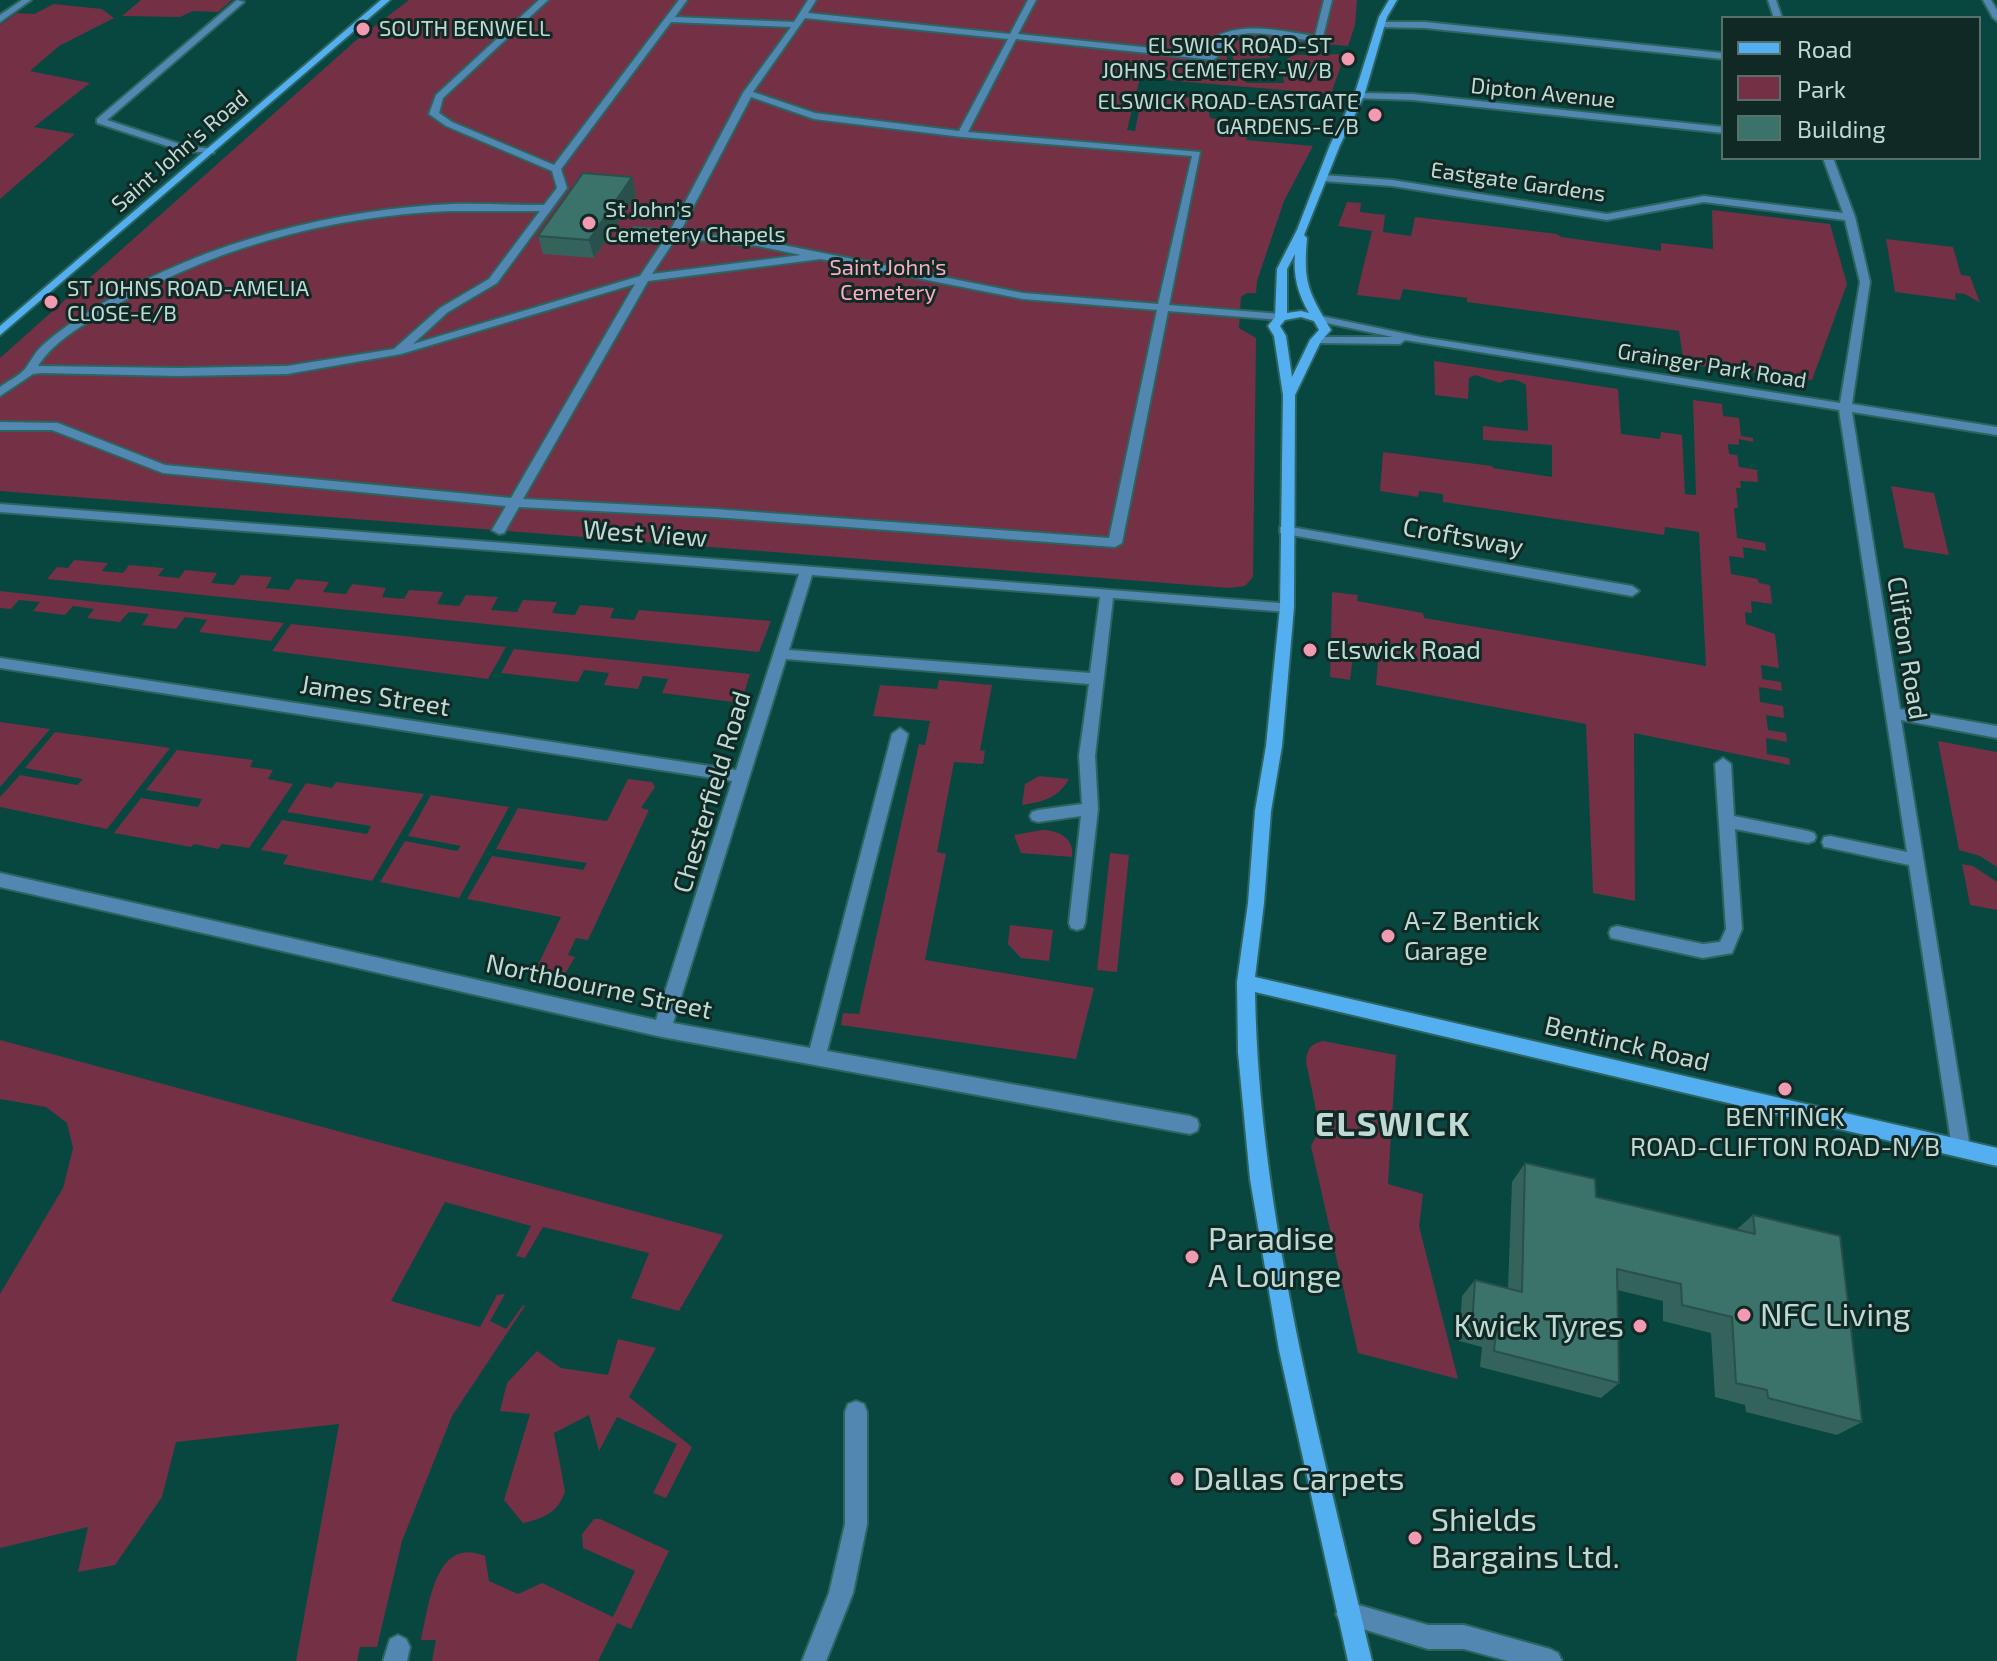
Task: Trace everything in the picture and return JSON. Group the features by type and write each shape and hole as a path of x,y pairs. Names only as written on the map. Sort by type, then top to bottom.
{"main road":[{"name":"Saint John's Road","path":"0,332 386,0"},
{"path":"1360,1661 1289,1350 1260,1179 1247,1052 1246,982 1287,607 1285,530 1289,395 1280,336 1274,326 1281,317 1282,269 1302,230 1359,96 1382,21 1393,0"},
{"path":"1377,2 1382,21"},
{"path":"1289,395 1316,340 1325,330 1306,298 1299,271 1302,230"},
{"path":"1281,317 1301,314 1316,318"},
{"path":"1280,336 1297,342 1316,340"},
{"name":"Bentinck Road","path":"1246,982 1997,1157"}],"street":[{"path":"0,19 27,0"},
{"path":"397,352 444,310 493,281 562,188 556,169 449,124 434,114 439,97 544,0"},
{"path":"556,169 683,0"},
{"path":"499,530 644,278 673,235 748,93 812,0"},
{"path":"962,134 1032,0"},
{"path":"804,15 1213,57 1219,40 1236,33 1319,39 1328,0"},
{"path":"1987,0 1997,18"},
{"path":"211,151 185,149 100,121 240,2"},
{"path":"670,19 797,25"},
{"path":"1382,21 1399,26 1425,25 1721,56"},
{"path":"0,426 54,426 82,434 163,469 515,503 714,513 1115,543 1197,154 962,134 814,116 748,93"},
{"name":"Dipton Avenue","path":"1359,96 1413,97 1721,130"},
{"name":"Clifton Road","path":"1829,160 1850,217 1865,282 1845,408 1961,1148"},
{"name":"Eastgate Gardens","path":"1323,178 1392,183 1607,217 1704,199 1850,217"},
{"path":"29,372 38,353 111,301 209,256 316,223 436,208 546,208"},
{"path":"635,231 758,243 1023,296 1281,317"},
{"path":"0,392 29,372 41,369 178,372 287,370 397,352 644,278 825,255"},
{"name":"Grainger Park Road","path":"1316,318 1421,340 1997,431"},
{"name":"Grainger Park Road","path":"1316,340 1421,340"},
{"path":"0,521 6,508"},
{"name":"West View","path":"6,508 1287,607"},
{"name":"Croftsway","path":"1285,530 1632,591"},
{"name":"Chesterfield Road","path":"662,1029 807,570"},
{"path":"1077,923 1090,809 1087,756 1107,594"},
{"path":"781,654 1097,679"},
{"name":"James Street","path":"0,663 742,777"},
{"path":"1892,713 1997,732"},
{"path":"816,1058 900,734"},
{"path":"1617,933 1703,951 1726,948 1734,929 1723,764"},
{"path":"1038,816 1090,809"},
{"path":"1729,821 1808,837"},
{"path":"1830,842 1918,861"},
{"name":"Northbourne Street","path":"0,880 662,1029 1190,1125"},
{"path":"814,1661 841,1593 856,1524 856,1412"},
{"path":"1348,1614 1428,1637 1464,1637 1550,1661"}],"green space":[{"path":"141,0 232,0 218,12 193,11 180,17 122,16"},
{"name":"Saint John's Cemetery","path":"409,0 1357,0 1355,25 1348,46 1236,37 1225,41 1227,60 1216,59 1218,64 1234,64 1230,41 1239,40 1241,50 1269,51 1270,58 1241,59 1246,83 1284,83 1283,77 1291,77 1286,60 1293,55 1345,54 1331,94 1140,78 1127,130 1135,131 1142,96 1206,98 1210,118 1217,119 1220,129 1248,132 1246,140 1313,146 1284,201 1257,281 1256,293 1241,297 1239,328 1256,338 1253,577 1245,586 1229,588 0,491 0,358 354,42"},
{"path":"54,4 102,9 114,18 59,46 30,71 90,83 34,127 75,134 0,199 0,25 17,13 34,14"},
{"path":"1347,202 1361,203 1360,212 1385,215 1383,232 1411,236 1415,217 1557,234 1661,251 1661,243 1713,249 1712,210 1830,224 1847,284 1812,380 1684,364 1679,331 1467,302 1467,298 1403,289 1400,300 1357,295 1372,231 1338,226"},
{"path":"1886,239 1953,247 1961,275 1970,276 1980,303 1965,294 1955,293 1956,300 1895,292"},
{"path":"1434,361 1618,389 1621,434 1660,439 1661,432 1682,435 1685,494 1696,495 1693,400 1722,404 1723,416 1739,418 1741,436 1753,438 1753,442 1739,439 1739,445 1728,444 1729,454 1737,455 1739,467 1757,470 1758,482 1740,481 1741,488 1736,488 1737,538 1765,543 1766,551 1743,547 1744,558 1729,556 1731,574 1758,579 1759,583 1770,585 1772,604 1751,601 1752,613 1745,612 1746,624 1775,634 1779,668 1761,665 1762,679 1781,682 1782,691 1759,687 1760,702 1783,706 1784,718 1766,715 1768,730 1786,733 1787,742 1766,738 1767,754 1789,758 1790,765 1634,733 1635,901 1593,893 1586,724 1376,685 1378,660 1353,656 1350,680 1330,677 1332,592 1358,595 1357,601 1423,613 1424,618 1706,666 1699,532 1665,527 1664,535 1443,502 1443,494 1419,491 1418,497 1380,491 1383,452 1552,477 1552,445 1483,440 1483,426 1528,431 1526,385 1513,380 1500,383 1475,375 1469,378 1468,399 1435,395"},
{"path":"1891,486 1934,493 1949,555 1904,548"},
{"path":"74,560 108,563 102,571 123,573 129,565 164,568 158,576 179,578 185,570 217,573 211,583 234,585 241,575 272,577 266,588 289,590 296,579 329,582 323,592 346,594 352,584 386,588 382,597 404,599 409,590 443,592 437,604 459,606 466,595 498,597 491,610 517,612 523,600 557,602 552,613 575,615 580,605 614,608 610,618 634,620 639,610 771,621 759,652 47,579 57,567 68,568"},
{"path":"0,591 284,623 271,641 199,632 207,620 185,617 176,629 142,625 149,614 129,612 120,622 87,618 94,609 73,606 65,615 33,611 40,602 19,600 11,609 0,608"},
{"path":"291,624 506,647 488,679 272,651"},
{"path":"514,649 750,674 741,703 662,693 668,679 643,676 638,689 604,685 609,673 584,670 578,682 501,673"},
{"path":"939,680 992,685 980,750 985,751 983,764 954,762 937,852 946,854 925,960 1094,988 1076,1059 841,1025 843,1013 859,1014 919,744 925,745 930,721 873,716 880,685 937,689"},
{"path":"0,722 50,729 0,787"},
{"path":"55,732 170,748 107,829 0,807 0,797 20,775 77,785 83,779 25,768"},
{"path":"1938,741 1997,752 1997,867 1980,856 1959,850"},
{"path":"177,750 253,760 250,767 273,770 268,779 293,784 249,848 222,844 218,849 194,844 191,847 114,833 141,798 198,807 202,799 146,790"},
{"path":"1039,776 1069,779 1060,791 1049,798 1022,805 1025,784"},
{"path":"628,779 652,782 655,787 641,808 649,810 588,940 576,938 568,955 575,957 565,974 536,969 561,917 467,899 492,856 583,870 587,863 496,849 518,808 607,821"},
{"path":"336,782 424,794 372,881 283,864 288,855 261,850 282,820 367,834 371,826 287,812 306,783 332,788"},
{"path":"431,795 509,807 459,898 380,882 405,841 457,851 461,846 408,836"},
{"path":"1042,830 1064,837 1071,845 1072,857 1021,853 1014,835"},
{"path":"1110,853 1129,855 1117,972 1097,970"},
{"path":"1962,864 1973,866 1997,882 1997,910 1970,905"},
{"path":"1010,925 1053,930 1049,961 1021,958 1008,944"},
{"path":"0,1040 723,1235 679,1311 631,1298 649,1253 543,1227 525,1258 516,1256 531,1226 445,1202 391,1301 480,1327 497,1295 505,1294 490,1321 506,1329 525,1306 452,1416 402,1541 377,1647 360,1647 357,1661 296,1661 339,1424 176,1442 162,1497 115,1565 78,1572 88,1527 0,1548 0,1294 63,1188 73,1148 67,1123 46,1107 0,1099"},
{"path":"1323,1041 1396,1055 1388,1184 1423,1194 1419,1226 1458,1379 1358,1353 1311,1146 1320,1129 1306,1062 1310,1047"},
{"path":"618,1339 656,1348 629,1397 692,1447 666,1498 653,1493 677,1444 617,1417 599,1451 589,1415 554,1433 565,1491 559,1504 543,1517 523,1523 504,1500 530,1414 500,1411 507,1383 537,1351 561,1368 608,1375"},
{"path":"594,1519 669,1551 631,1629 617,1623 598,1661 432,1661 436,1640 421,1640 437,1577 455,1555 468,1552 485,1556 489,1581 518,1594 542,1583 613,1617 635,1571 583,1548 582,1534"}],"building":[{"path":"583,173 632,177 589,240 538,236"},
{"name":"NFC Living","path":"1525,1163 1595,1179 1596,1197 1755,1234 1753,1215 1840,1236 1862,1422 1768,1398 1767,1390 1736,1383 1732,1317 1682,1305 1681,1284 1617,1269 1619,1383 1494,1351 1496,1332 1472,1326 1475,1280 1522,1292"}],"place":[{"name":"SOUTH BENWELL","path":"363,29"},
{"name":"ELSWICK ROAD-ST JOHNS CEMETERY-W/B","path":"1348,59"},
{"name":"ELSWICK ROAD-EASTGATE GARDENS-E/B","path":"1375,115"},
{"name":"St John's Cemetery Chapels","path":"589,223"},
{"name":"ST JOHNS ROAD-AMELIA CLOSE-E/B","path":"51,302"},
{"name":"Elswick Road","path":"1310,650"},
{"name":"A-Z Bentick Garage","path":"1388,936"},
{"name":"BENTINCK ROAD-CLIFTON ROAD-N/B","path":"1785,1089"},
{"name":"Paradise A Lounge","path":"1192,1257"},
{"name":"NFC Living","path":"1744,1315"},
{"name":"Kwick Tyres","path":"1640,1326"},
{"name":"Dallas Carpets","path":"1177,1479"},
{"name":"Shields Bargains Ltd.","path":"1415,1538"}],"district":[{"name":"ELSWICK","path":"1393,1125"}]}
